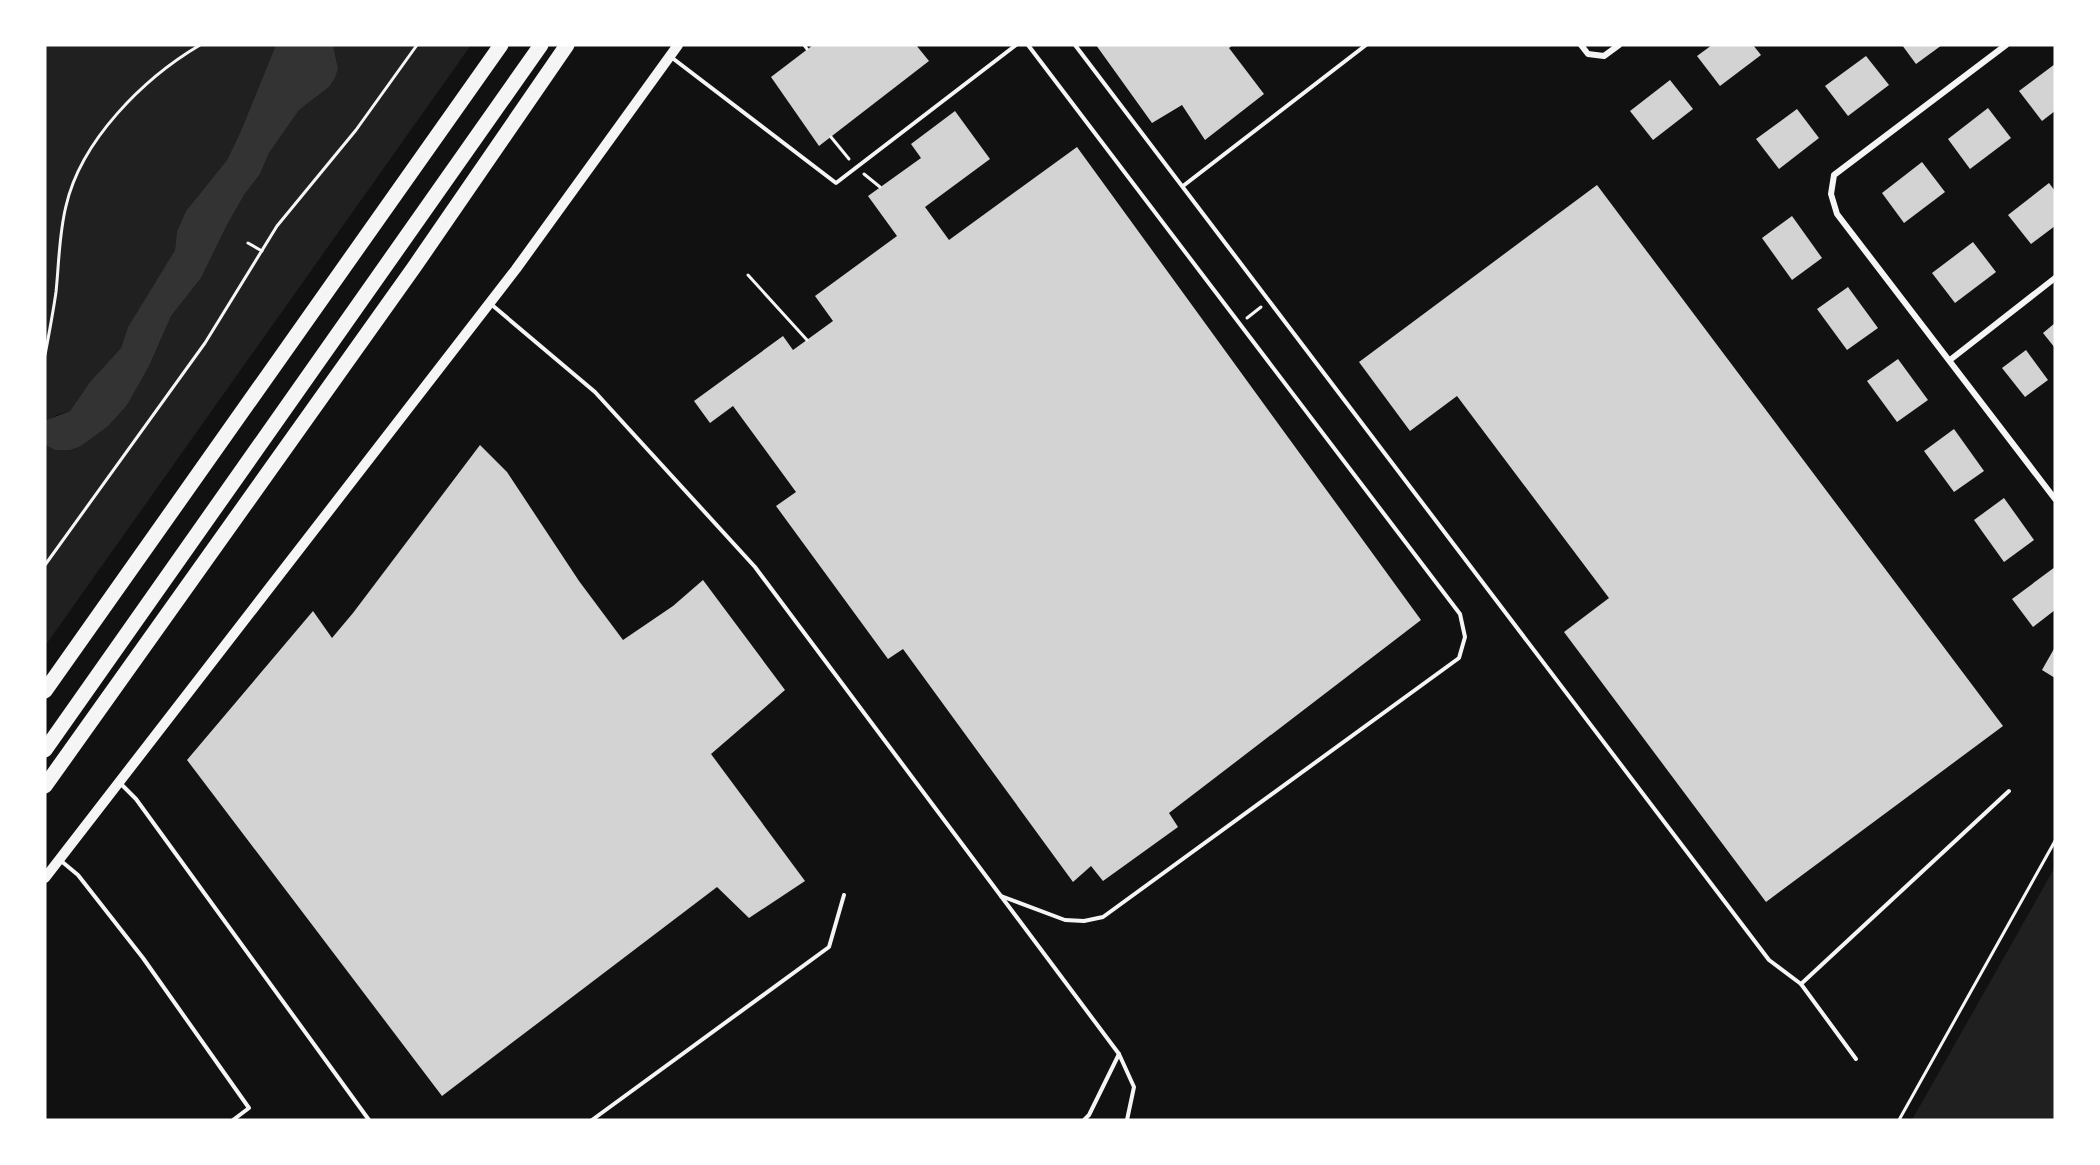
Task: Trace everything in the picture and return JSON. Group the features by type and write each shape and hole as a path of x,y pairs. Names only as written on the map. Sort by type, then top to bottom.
{"highway":[{"path":"45,691 501,45"},
{"path":"45,750 541,45"},
{"path":"45,786 415,266 567,45"},
{"path":"500,143 574,45"}],"street":[{"path":"45,878 489,303 579,184 678,45"},
{"path":"1581,45 1588,54 1604,56 1619,45"},
{"path":"2006,45 1834,175 1831,194 1837,213 2055,499"},
{"path":"1950,360 2055,278"}],"lane":[{"path":"670,57 836,183 1016,45"},
{"path":"1000,896 1065,920 1084,921 1103,916 1459,658 1465,637 1460,614 1028,45"},
{"path":"1075,45 1769,960 1801,984 1856,1059"},
{"path":"1183,186 1366,45"},
{"path":"489,303 595,392 755,567 1119,1054 1134,1087 1127,1120"},
{"path":"119,782 136,799 369,1120"},
{"path":"1801,984 2009,791"},
{"path":"59,859 78,875 143,958 249,1108 234,1120"},
{"path":"592,1120 829,947 844,895"},
{"path":"1084,1120 1089,1115 1119,1054"}],"path":[{"path":"45,355 56,292 62,225 66,204 76,177 93,147 119,112 149,81 176,59 200,45"},
{"path":"45,565 189,366 291,208 361,123 417,45"},
{"path":"804,45 807,49"},
{"path":"248,243 262,251"},
{"path":"748,275 807,340"},
{"path":"1240,324 1270,300"},
{"path":"1899,1120 2055,841"}],"shaded area":[{"path":"45,45 276,45 227,160 186,211 177,231 175,250 128,327 121,348 90,382 70,411 56,415 45,424"},
{"path":"276,45 333,45 338,69 335,78 329,87 299,110 269,153 260,174 244,195 227,225 201,278 171,316 150,364 127,405 108,426 81,446 70,450 55,450 45,445 47,420 70,411 90,382 121,348 128,327 175,250 177,231 186,211 227,160"},
{"path":"333,45 471,45 45,646 45,445 55,450 81,446 108,425 150,364 171,316 201,278 227,225 244,195 260,174 269,153 299,110 329,87 335,78 338,69"},
{"path":"2055,867 2055,1120 1912,1120"}],"building":[{"path":"813,45 916,45 929,61 819,146 771,77"},
{"path":"1096,45 1233,45 1229,48 1264,94 1205,140 1182,105 1152,123"},
{"path":"1712,45 1753,45 1761,55 1720,86 1697,56"},
{"path":"1902,45 1942,45 1916,64"},
{"path":"1866,56 1889,85 1848,116 1825,86"},
{"path":"2055,64 2055,111 2042,121 2019,91"},
{"path":"1670,80 1693,109 1653,140 1630,111"},
{"path":"1988,108 2011,138 1970,169 1948,139"},
{"path":"1797,109 1819,138 1779,169 1756,139"},
{"path":"955,111 990,159 925,207 949,240 1077,147 1421,620 1169,813 1178,827 1103,881 1091,866 1073,882 903,649 888,659 776,506 796,492 733,406 710,423 694,401 783,336 793,350 833,321 815,296 897,236 868,196 921,158 911,144"},
{"path":"1922,162 1945,192 1904,223 1882,193"},
{"path":"2049,183 2055,191 2055,226 2031,244 2008,215"},
{"path":"1597,185 2003,726 1766,902 1564,632 1609,598 1457,396 1410,431 1359,362"},
{"path":"1792,216 1822,258 1792,280 1762,238"},
{"path":"1973,242 1996,272 1955,303 1932,273"},
{"path":"1848,287 1878,328 1847,350 1817,309"},
{"path":"2055,323 2055,348 2043,333"},
{"path":"2026,350 2048,380 2025,397 2002,368"},
{"path":"1898,359 1928,400 1897,422 1867,381"},
{"path":"1954,429 1984,471 1954,492 1924,451"},
{"path":"480,445 507,472 579,581 623,640 673,606 703,580 785,690 711,754 805,881 749,918 717,887 442,1096 187,760 313,611 332,638"},
{"path":"2004,498 2034,540 2004,562 1974,520"},
{"path":"2055,567 2055,610 2033,627 2012,599"},
{"path":"2055,647 2055,678 2042,670"}]}
